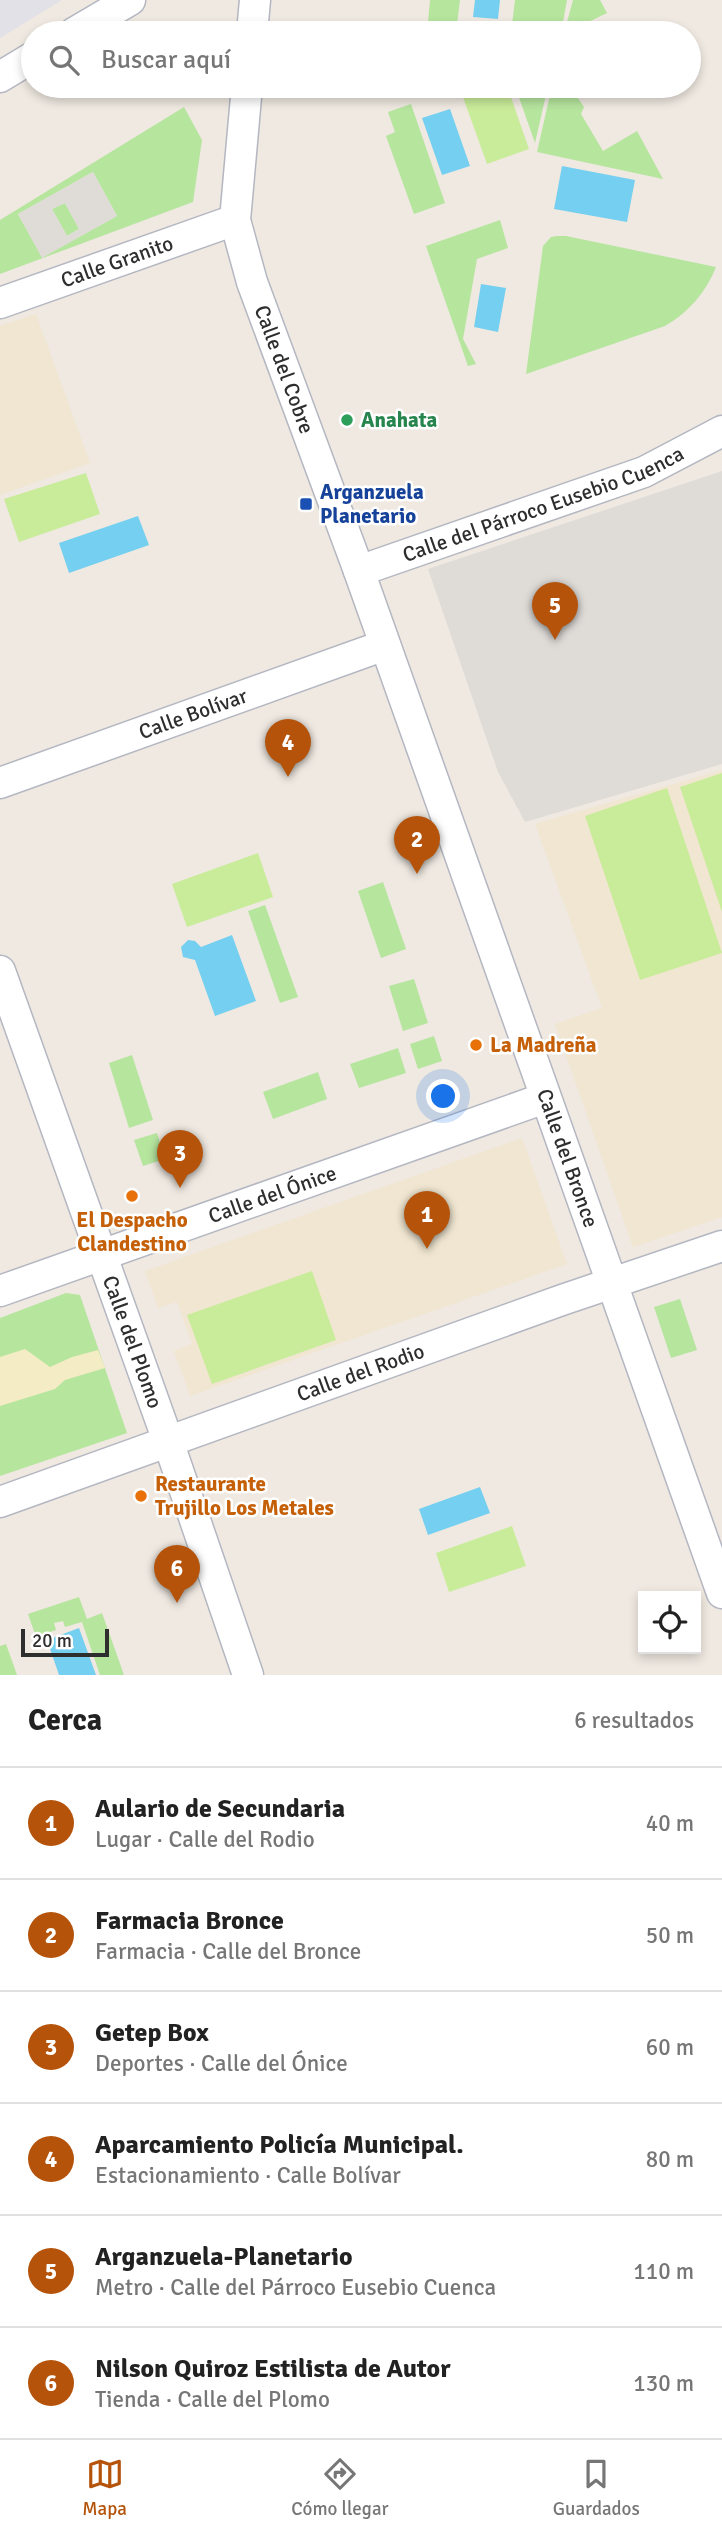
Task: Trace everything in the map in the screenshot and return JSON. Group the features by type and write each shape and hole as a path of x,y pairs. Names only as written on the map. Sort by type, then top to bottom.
{"street":[{"path":"94,21 130,0"},
{"path":"253,21 255,0"},
{"path":"0,77 21,64"},
{"name":"Calle del Cobre","path":"246,98 235,220 252,282 386,645"},
{"name":"Calle Granito","path":"0,303 235,220"},
{"name":"Calle del Párroco Eusebio Cuenca","path":"359,571 644,472 722,431"},
{"name":"Calle Bolívar","path":"0,783 386,645"},
{"name":"Calle del Bronce","path":"386,645 722,1593"},
{"name":"Calle del Plomo","path":"0,971 168,1441 248,1675"},
{"name":"Calle del Ónice","path":"0,1291 545,1098"},
{"name":"Calle del Rodio","path":"0,1502 611,1282 722,1246"}],"shaded area":[{"path":"0,0 62,0 28,21 21,21 21,25 0,38"},
{"path":"93,172 117,216 42,258 18,214","holes":["65,203 79,229 67,236 52,209"]},
{"path":"36,314 90,463 0,495 0,326"},
{"path":"722,471 722,764 525,822 498,772 428,569"},
{"path":"722,770 722,1217 633,1247 555,1024 602,1008 535,824"},
{"path":"522,1138 567,1264 190,1396 174,1351 192,1344 177,1302 158,1308 145,1271"}],"green space":[{"path":"430,0 460,0 457,21 428,21"},
{"path":"515,0 567,0 563,21 512,21"},
{"path":"573,0 600,0 607,13 590,21 567,21"},
{"path":"463,98 511,98 529,149 487,164"},
{"path":"519,98 545,98 535,143"},
{"path":"549,98 578,98 584,107 581,114 603,151 637,131 663,179 537,152"},
{"path":"411,104 445,203 414,214 386,136 395,132 388,112"},
{"path":"184,107 202,140 193,202 0,274 0,220","holes":["93,172 117,216 42,257 18,214"]},
{"path":"65,203 79,229 67,236 52,209"},
{"path":"500,220 508,248 477,259 463,339 476,364 468,366 426,246"},
{"path":"551,237 716,267 696,301 665,326 526,374 543,246"},
{"path":"86,473 100,514 19,542 4,499"},
{"path":"722,773 722,912 680,787"},
{"path":"667,788 722,953 640,980 585,816"},
{"path":"258,853 273,897 187,927 172,884"},
{"path":"383,882 406,949 381,958 358,891"},
{"path":"265,905 298,997 280,1003 248,911"},
{"path":"414,979 428,1023 403,1031 389,986"},
{"path":"434,1036 442,1061 418,1069 410,1044"},
{"path":"398,1048 406,1073 359,1088 350,1064"},
{"path":"132,1055 153,1120 129,1128 109,1063"},
{"path":"318,1072 327,1099 273,1119 263,1092"},
{"path":"157,1133 165,1159 143,1166 134,1140"},
{"path":"312,1271 336,1340 212,1384 187,1315"},
{"path":"66,1293 80,1295 127,1433 0,1476 0,1318"},
{"path":"680,1299 697,1350 671,1358 654,1307"},
{"path":"512,1526 526,1566 449,1592 436,1553"},
{"path":"79,1597 87,1619 102,1613 124,1675 100,1675 82,1622 65,1627 63,1621 54,1623 56,1630 36,1637 28,1614"},
{"path":"6,1644 17,1675 0,1675 0,1646"}],"sand":[{"path":"25,1349 50,1367 98,1350 105,1368 65,1380 55,1389 0,1406 0,1357"}],"water":[{"path":"475,0 500,0 498,19 473,17"},
{"path":"450,109 470,166 442,175 422,118"},
{"path":"562,166 635,180 627,222 554,209"},
{"path":"481,284 506,288 498,332 474,327"},
{"path":"138,516 149,545 69,573 59,543"},
{"path":"232,935 256,1001 215,1016 195,960 183,957 181,947 188,940 195,941 201,947"},
{"path":"480,1487 490,1513 428,1535 419,1509"},
{"path":"79,1628 96,1675 59,1675 47,1640"}],"place":[{"name":"Anahata","path":"347,420"},
{"name":"Arganzuela Planetario","path":"306,504"},
{"name":"Arganzuela-Planetario","path":"555,640"},
{"name":"Aparcamiento Policía Municipal.","path":"288,777"},
{"name":"Farmacia Bronce","path":"417,874"},
{"name":"La Madreña","path":"476,1045"},
{"name":"Getep Box","path":"180,1188"},
{"name":"El Despacho Clandestino","path":"132,1196"},
{"name":"Aulario de Secundaria","path":"427,1249"},
{"name":"Restaurante Trujillo Los Metales","path":"141,1496"},
{"name":"Nilson Quiroz Estilista de Autor","path":"177,1603"}]}
